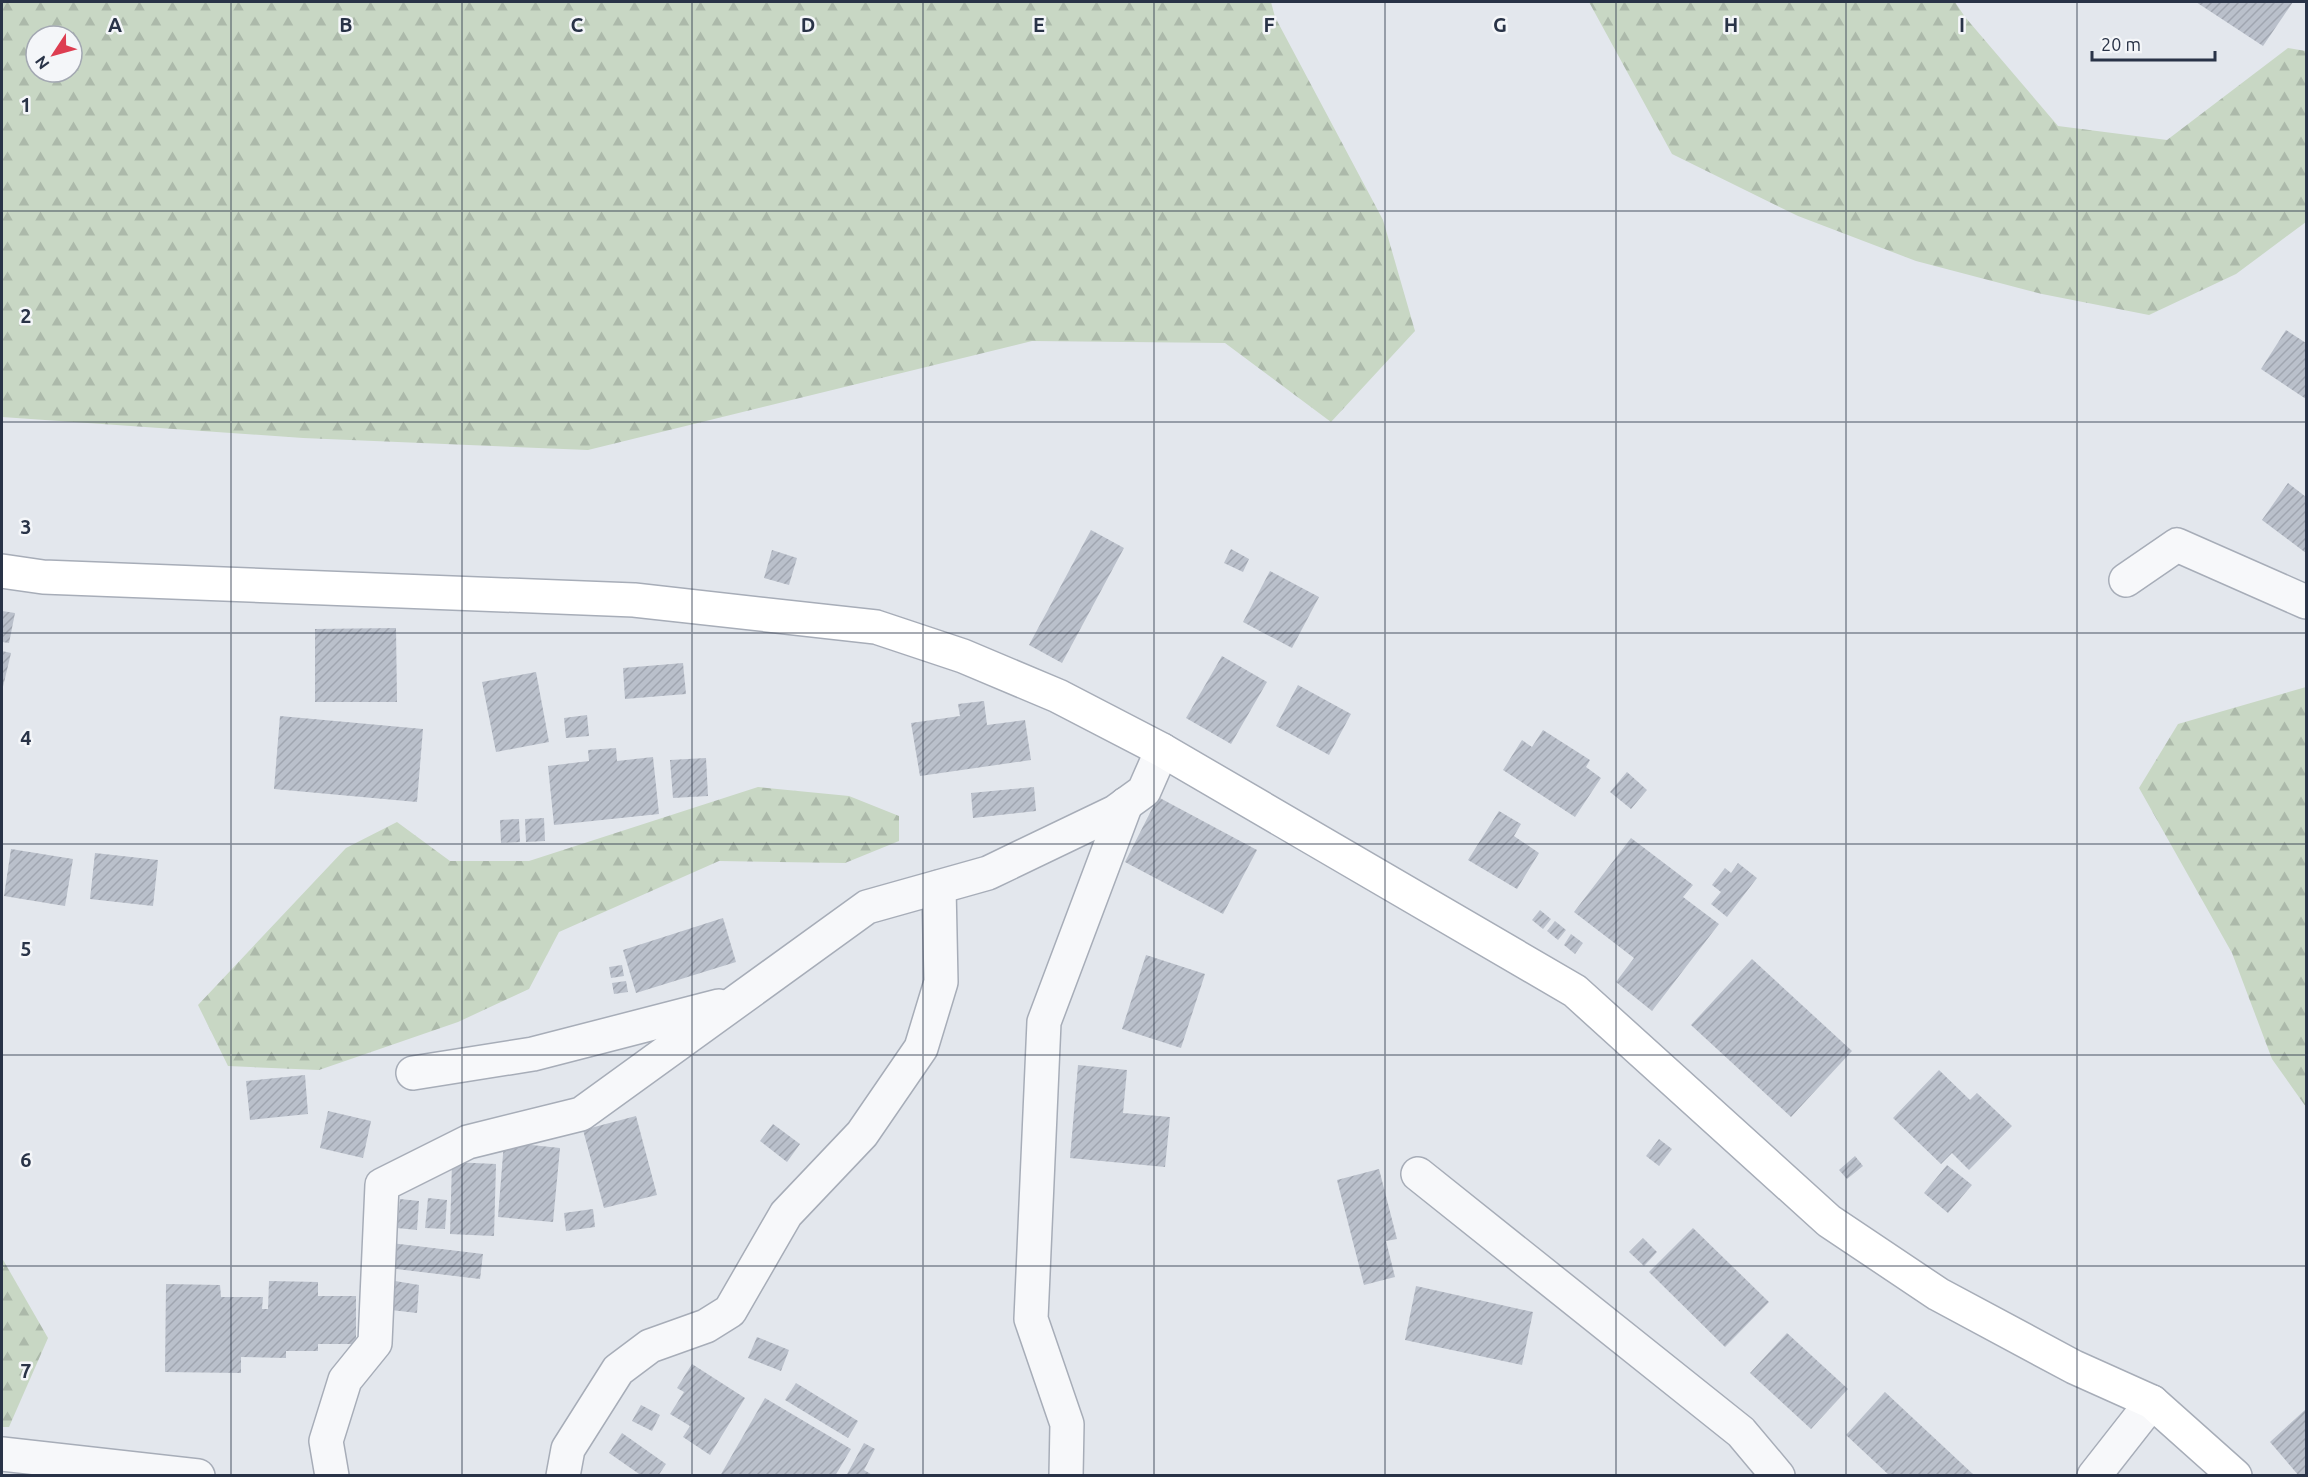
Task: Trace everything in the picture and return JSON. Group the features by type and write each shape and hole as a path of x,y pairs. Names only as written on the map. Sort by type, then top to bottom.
{"street":[{"path":"2126,580 2177,545 2307,602"},
{"path":"2,572 43,577 634,600 876,627 963,656 1058,696 1162,750 1575,991 1829,1221 1928,1288 2074,1367 2152,1402 2235,1476"},
{"path":"332,1476 326,1441 345,1380 375,1343 382,1185 468,1142 581,1114 867,907 988,873 1115,812 1144,791 1162,750"},
{"path":"1066,1476 1067,1424 1030,1319 1044,1022 1126,804"},
{"path":"563,1476 568,1449 618,1370 650,1346 706,1326 730,1311 786,1214 862,1134 921,1048 941,982 939,887"},
{"path":"413,1073 533,1054 738,1001"},
{"path":"1418,1174 1741,1432 1778,1476"},
{"path":"2094,1476 2152,1402"},
{"path":"2,1454 198,1476"}],"green space":[{"path":"2,2 1271,2 1275,17 1383,220 1415,331 1331,422 1225,343 1032,341 588,450 303,438 2,417"},
{"path":"1589,2 1955,2 1965,17 2058,126 2167,140 2288,48 2306,51 2306,222 2236,274 2149,315 2042,294 1916,261 1798,216 1672,154"},
{"path":"2306,687 2306,1107 2272,1059 2232,953 2139,788 2178,724"},
{"path":"758,787 849,796 899,816 899,841 845,863 719,861 559,932 529,989 458,1022 319,1070 228,1066 198,1005 346,848 397,822 450,861 529,861"},
{"path":"2,1258 48,1338 9,1427 2,1427"}],"building":[{"path":"2196,2 2293,2 2263,46"},
{"path":"2286,330 2306,343 2306,399 2261,369"},
{"path":"2288,483 2306,497 2306,553 2262,520"},
{"path":"1091,530 1124,548 1062,663 1029,645"},
{"path":"1231,549 1249,559 1243,572 1224,563"},
{"path":"772,550 797,558 789,585 764,578"},
{"path":"1270,571 1319,597 1292,648 1243,622"},
{"path":"2,611 15,613 9,643 2,642"},
{"path":"396,628 397,702 315,702 315,629"},
{"path":"2,651 11,653 2,691"},
{"path":"1222,656 1267,682 1231,744 1186,718"},
{"path":"683,663 686,694 625,699 623,668"},
{"path":"536,672 549,742 496,752 482,682"},
{"path":"1298,685 1351,714 1329,755 1276,726"},
{"path":"984,701 987,725 1025,720 1031,760 920,776 911,723 960,716 958,704"},
{"path":"587,715 589,736 566,738 564,718"},
{"path":"280,716 423,729 417,802 274,789"},
{"path":"1543,730 1590,760 1586,767 1601,778 1575,817 1503,770 1522,740 1532,747"},
{"path":"616,748 617,761 653,757 659,814 554,825 548,766 589,761 588,750"},
{"path":"706,758 708,796 673,798 670,760"},
{"path":"1627,772 1647,790 1631,809 1610,792"},
{"path":"1034,787 1036,811 973,818 971,793"},
{"path":"1158,797 1257,850 1223,914 1125,862"},
{"path":"1499,811 1521,824 1514,836 1539,853 1517,889 1468,860"},
{"path":"544,818 545,841 526,842 525,819"},
{"path":"519,819 520,842 501,843 500,820"},
{"path":"1631,838 1693,885 1683,897 1719,924 1652,1011 1616,982 1634,958 1574,912"},
{"path":"11,849 73,859 65,906 4,896"},
{"path":"95,853 158,860 153,906 90,899"},
{"path":"1738,863 1757,878 1727,917 1711,904 1721,892 1712,885 1725,868 1731,873"},
{"path":"1540,910 1551,919 1543,929 1532,920"},
{"path":"723,918 736,962 636,993 623,950"},
{"path":"1555,921 1566,930 1558,940 1547,931"},
{"path":"1571,934 1583,943 1575,954 1564,945"},
{"path":"1146,955 1205,974 1181,1048 1122,1029"},
{"path":"1752,959 1852,1051 1791,1117 1691,1025"},
{"path":"622,965 624,976 611,978 609,967"},
{"path":"626,981 628,992 614,994 612,983"},
{"path":"1078,1065 1127,1070 1123,1113 1170,1117 1165,1167 1070,1158"},
{"path":"1939,1070 1970,1100 1977,1093 2012,1126 1969,1170 1952,1153 1941,1164 1893,1118"},
{"path":"305,1075 308,1114 250,1120 246,1081"},
{"path":"328,1111 371,1121 363,1158 320,1148"},
{"path":"636,1116 657,1195 604,1208 583,1130"},
{"path":"773,1124 800,1144 787,1162 760,1141"},
{"path":"1659,1139 1672,1149 1659,1166 1646,1156"},
{"path":"504,1142 560,1148 553,1222 498,1217"},
{"path":"1855,1156 1863,1166 1847,1179 1839,1170"},
{"path":"452,1162 496,1164 494,1236 450,1234"},
{"path":"1947,1165 1972,1185 1948,1213 1924,1193"},
{"path":"1379,1169 1397,1239 1386,1241 1395,1277 1364,1285 1337,1180"},
{"path":"428,1198 447,1200 445,1229 425,1228"},
{"path":"400,1199 419,1201 417,1230 397,1228"},
{"path":"593,1209 595,1227 566,1231 564,1213"},
{"path":"1693,1228 1769,1302 1725,1347 1649,1272"},
{"path":"1643,1238 1657,1252 1644,1266 1629,1252"},
{"path":"391,1243 483,1254 480,1279 388,1268"},
{"path":"269,1281 318,1282 318,1296 356,1296 356,1344 318,1344 318,1351 286,1351 286,1358 241,1357 241,1373 165,1372 166,1284 220,1285 221,1297 263,1297 262,1309 268,1309"},
{"path":"395,1281 419,1285 417,1313 391,1310"},
{"path":"1416,1286 1533,1312 1522,1365 1405,1340"},
{"path":"1787,1333 1848,1389 1811,1429 1750,1373"},
{"path":"757,1337 789,1350 781,1371 748,1358"},
{"path":"692,1364 745,1398 710,1455 683,1437 690,1426 670,1414 684,1392 677,1388"},
{"path":"796,1383 858,1421 848,1438 785,1400"},
{"path":"1885,1392 1975,1476 1890,1476 1846,1435"},
{"path":"765,1398 851,1449 835,1476 720,1476"},
{"path":"641,1405 660,1415 652,1431 632,1421"},
{"path":"2306,1409 2306,1476 2299,1476 2270,1442"},
{"path":"622,1433 666,1464 658,1476 642,1476 609,1453"},
{"path":"864,1443 875,1449 864,1470 874,1476 846,1476"}]}
